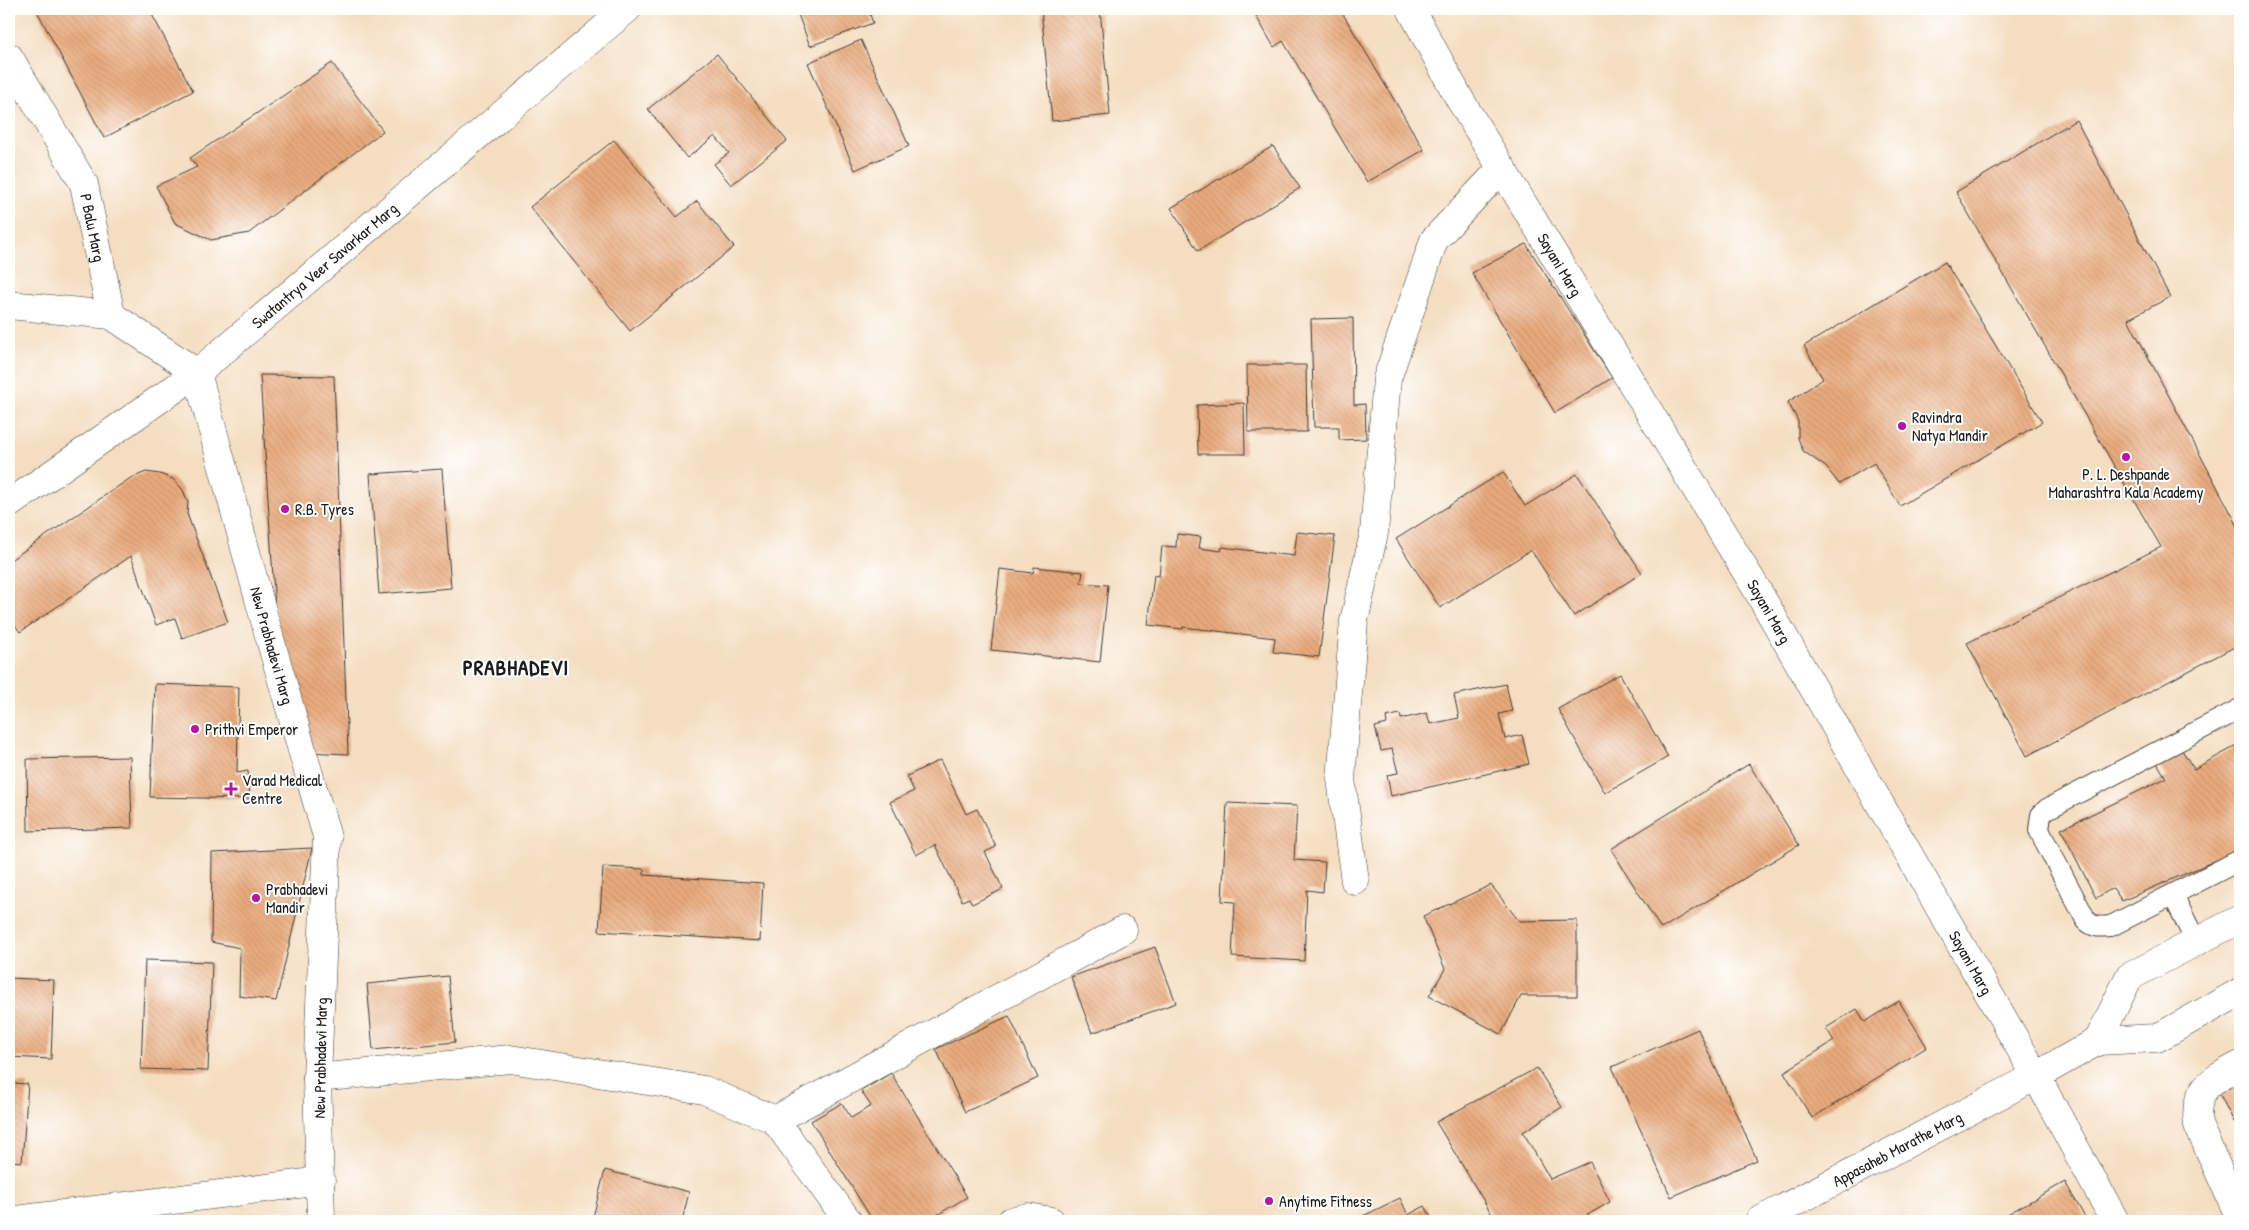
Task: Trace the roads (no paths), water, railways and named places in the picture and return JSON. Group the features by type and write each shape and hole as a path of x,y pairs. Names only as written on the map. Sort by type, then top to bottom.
{"street":[{"name":"Swatantrya Veer Savarkar Marg","path":"9,504 197,373 627,9"},
{"name":"Sayani Marg","path":"1410,9 1459,98 1756,588 2036,1076 2115,1221"},
{"name":"P Balu Marg","path":"9,57 84,184 111,315"},
{"path":"1355,881 1341,779 1354,622 1374,533 1387,379 1434,240 1502,168"},
{"path":"9,305 111,315 197,373"},
{"name":"New Prabhadevi Marg","path":"197,373 268,632 327,837 317,1078 321,1221"},
{"path":"2240,920 2129,978 2098,1041 2157,1038 2240,992"},
{"path":"775,1120 1123,930"},
{"name":"Appasaheb Marathe Marg","path":"1759,1221 1787,1215 2098,1041"},
{"path":"317,1078 510,1059 704,1090 775,1120 848,1221"},
{"path":"2240,1066 2212,1080 2204,1087 2198,1098 2196,1112 2198,1125 2240,1218"},
{"path":"9,1221 321,1180"},
{"path":"1011,1221 1028,1218 1052,1221"}],"lane":[{"path":"2240,709 2047,809 2039,821 2039,830 2090,925 2111,926 2240,860"},
{"path":"2173,895 2196,942"}],"place":[{"name":"Ravindra Natya Mandir","path":"1902,426"},
{"name":"P. L. Deshpande Maharashtra Kala Academy","path":"2126,457"},
{"name":"R.B. Tyres","path":"285,509"},
{"name":"Prithvi Emperor","path":"195,729"},
{"name":"Varad Medical Centre","path":"231,789"},
{"name":"Prabhadevi Mandir","path":"256,898"},
{"name":"Anytime Fitness","path":"1269,1201"}],"district":[{"name":"PRABHADEVI","path":"516,668"}]}
